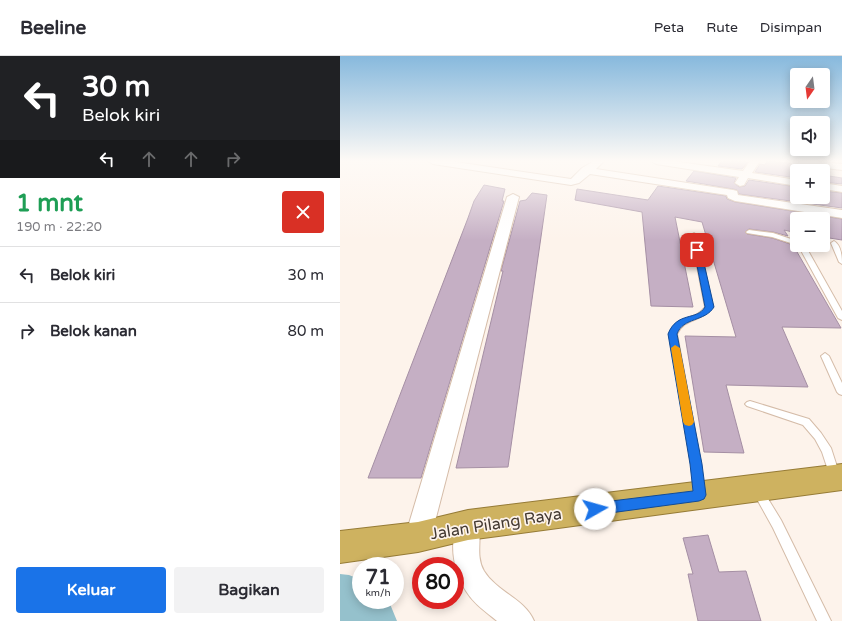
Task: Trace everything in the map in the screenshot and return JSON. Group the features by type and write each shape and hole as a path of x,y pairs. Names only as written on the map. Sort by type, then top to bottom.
{"highway":[{"name":"Jalan Pilang Raya","path":"340,547 418,537 468,525 839,478"}],"street":[{"path":"702,187 733,193"},
{"path":"733,193 737,187"},
{"path":"832,187 842,189"},
{"path":"733,193 732,196 735,198 842,214"},
{"path":"418,537 513,197"},
{"path":"468,525 465,544 466,560 470,574 477,587 520,621"}],"lane":[{"path":"749,232 773,235 790,240"},
{"path":"694,235 709,307 707,312 702,315 680,322 675,326 673,334 696,464 699,495"},
{"path":"834,243 842,262"},
{"path":"806,252 842,318"},
{"path":"825,356 842,392"},
{"path":"750,404 806,422 818,436 827,451 839,478"},
{"path":"756,488 777,524 824,621"}],"building":[{"path":"483,187 505,189 502,201 504,201 421,478 368,478 468,218 474,201"},
{"path":"657,187 667,187 726,196 727,199 735,202 798,212 790,212 790,231 784,230 788,236 773,232 749,229 745,232 747,234 772,238 790,244 790,252 797,252 841,328 782,327 808,387 726,385 744,453 704,452 685,336 736,337 702,222 675,217 693,307 651,306 642,212 575,200 577,189 648,200"},
{"path":"723,187 790,187 790,201 739,194 737,190"},
{"path":"830,192 842,193 842,208 813,204 830,204"},
{"path":"532,193 547,195 508,467 456,468 503,271 501,271 520,201 526,200"},
{"path":"830,217 842,219 842,240 830,238"},
{"path":"708,535 719,572 746,571 761,621 698,621 688,574 693,574 683,538"}],"waterway":[{"path":"340,597 349,598 373,621"}],"slow traffic":[{"path":"675,348 689,422"}],"route":[{"path":"595,509 699,495 696,464 673,334 675,326 680,322 702,315 707,312 709,307 697,250"}]}
